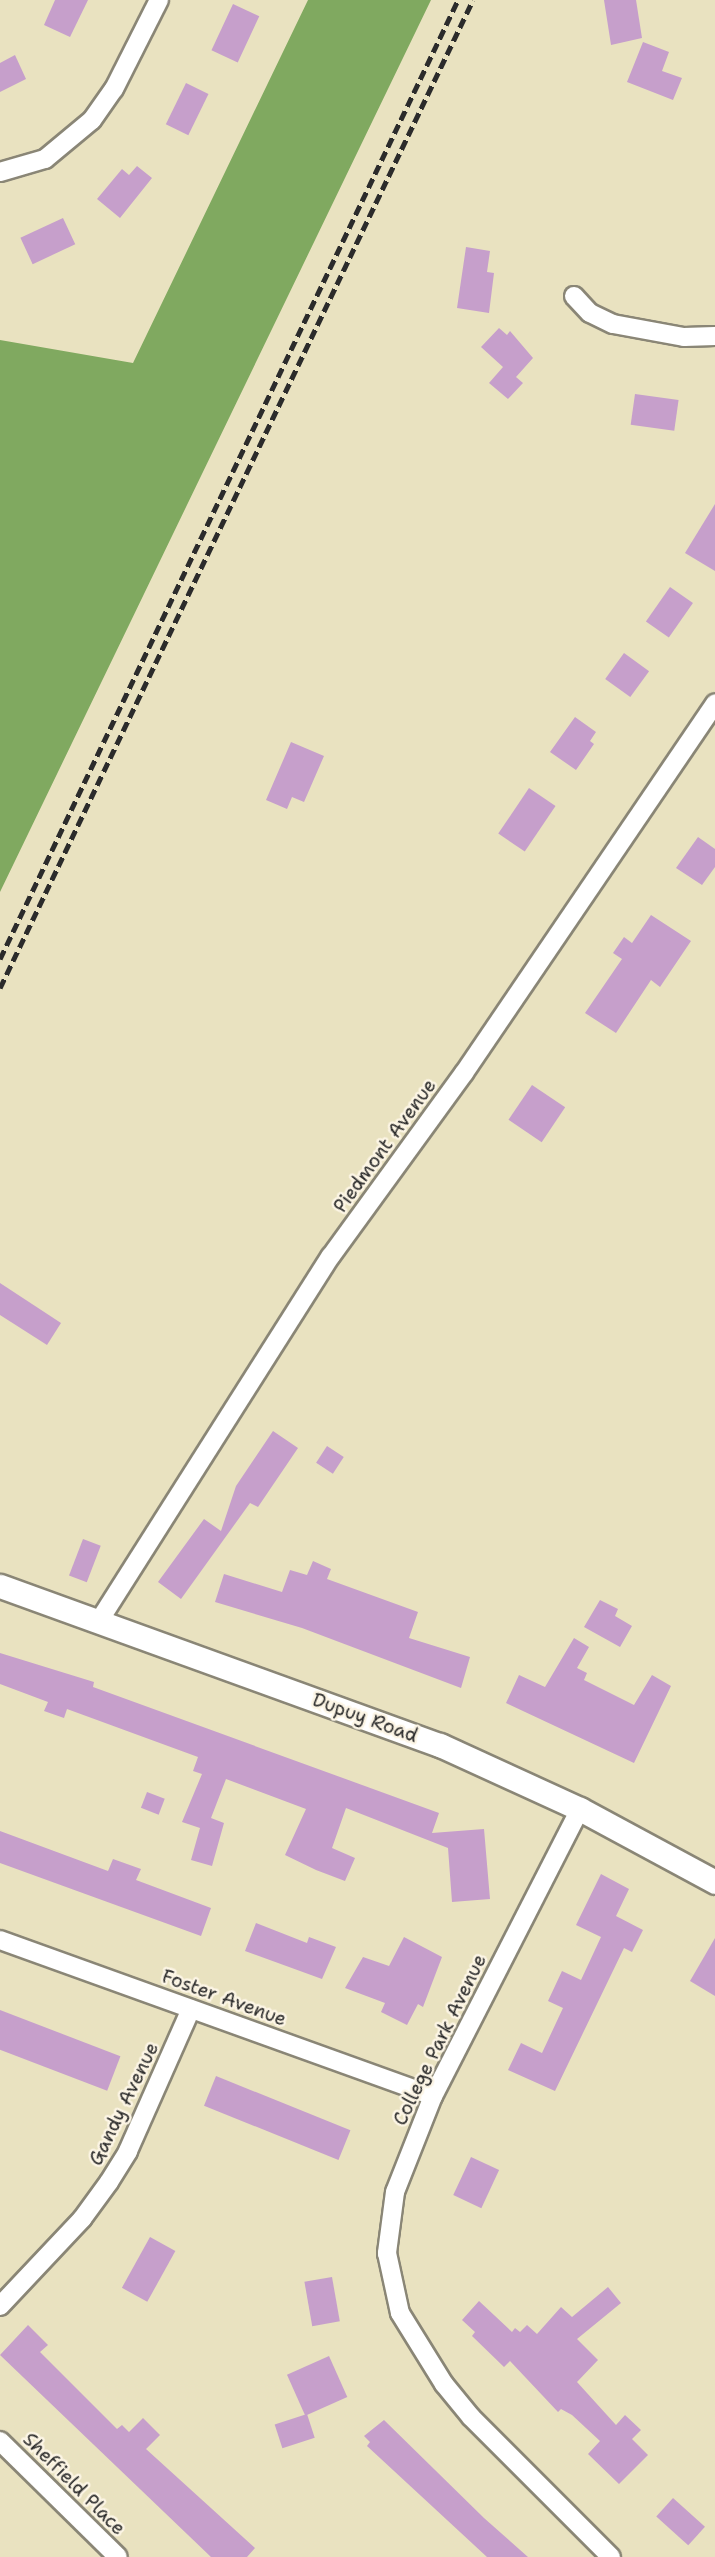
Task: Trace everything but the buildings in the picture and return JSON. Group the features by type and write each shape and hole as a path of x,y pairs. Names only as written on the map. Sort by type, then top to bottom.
{"street":[{"path":"0,172 45,159 92,120 114,89 159,0"},
{"path":"574,296 590,313 613,324 684,337 715,336"},
{"name":"Piedmont Avenue","path":"99,1621 331,1256 464,1073 715,703"},
{"name":"Dupuy Road","path":"0,1586 440,1745 580,1809 715,1882"},
{"name":"College Park Avenue","path":"580,1809 433,2096 395,2192 388,2226 391,2285 400,2313 420,2348 471,2417 611,2557"},
{"name":"Foster Avenue","path":"0,1940 433,2096"},
{"name":"Gandy Avenue","path":"0,2306 82,2219 109,2182 138,2131 191,2008"},
{"name":"Sheffield Place","path":"0,2441 118,2557"}],"green space":[{"path":"308,0 431,0 0,892 0,340 133,363"}],"railway":[{"path":"0,959 458,0"},
{"path":"0,988 473,0"}]}
